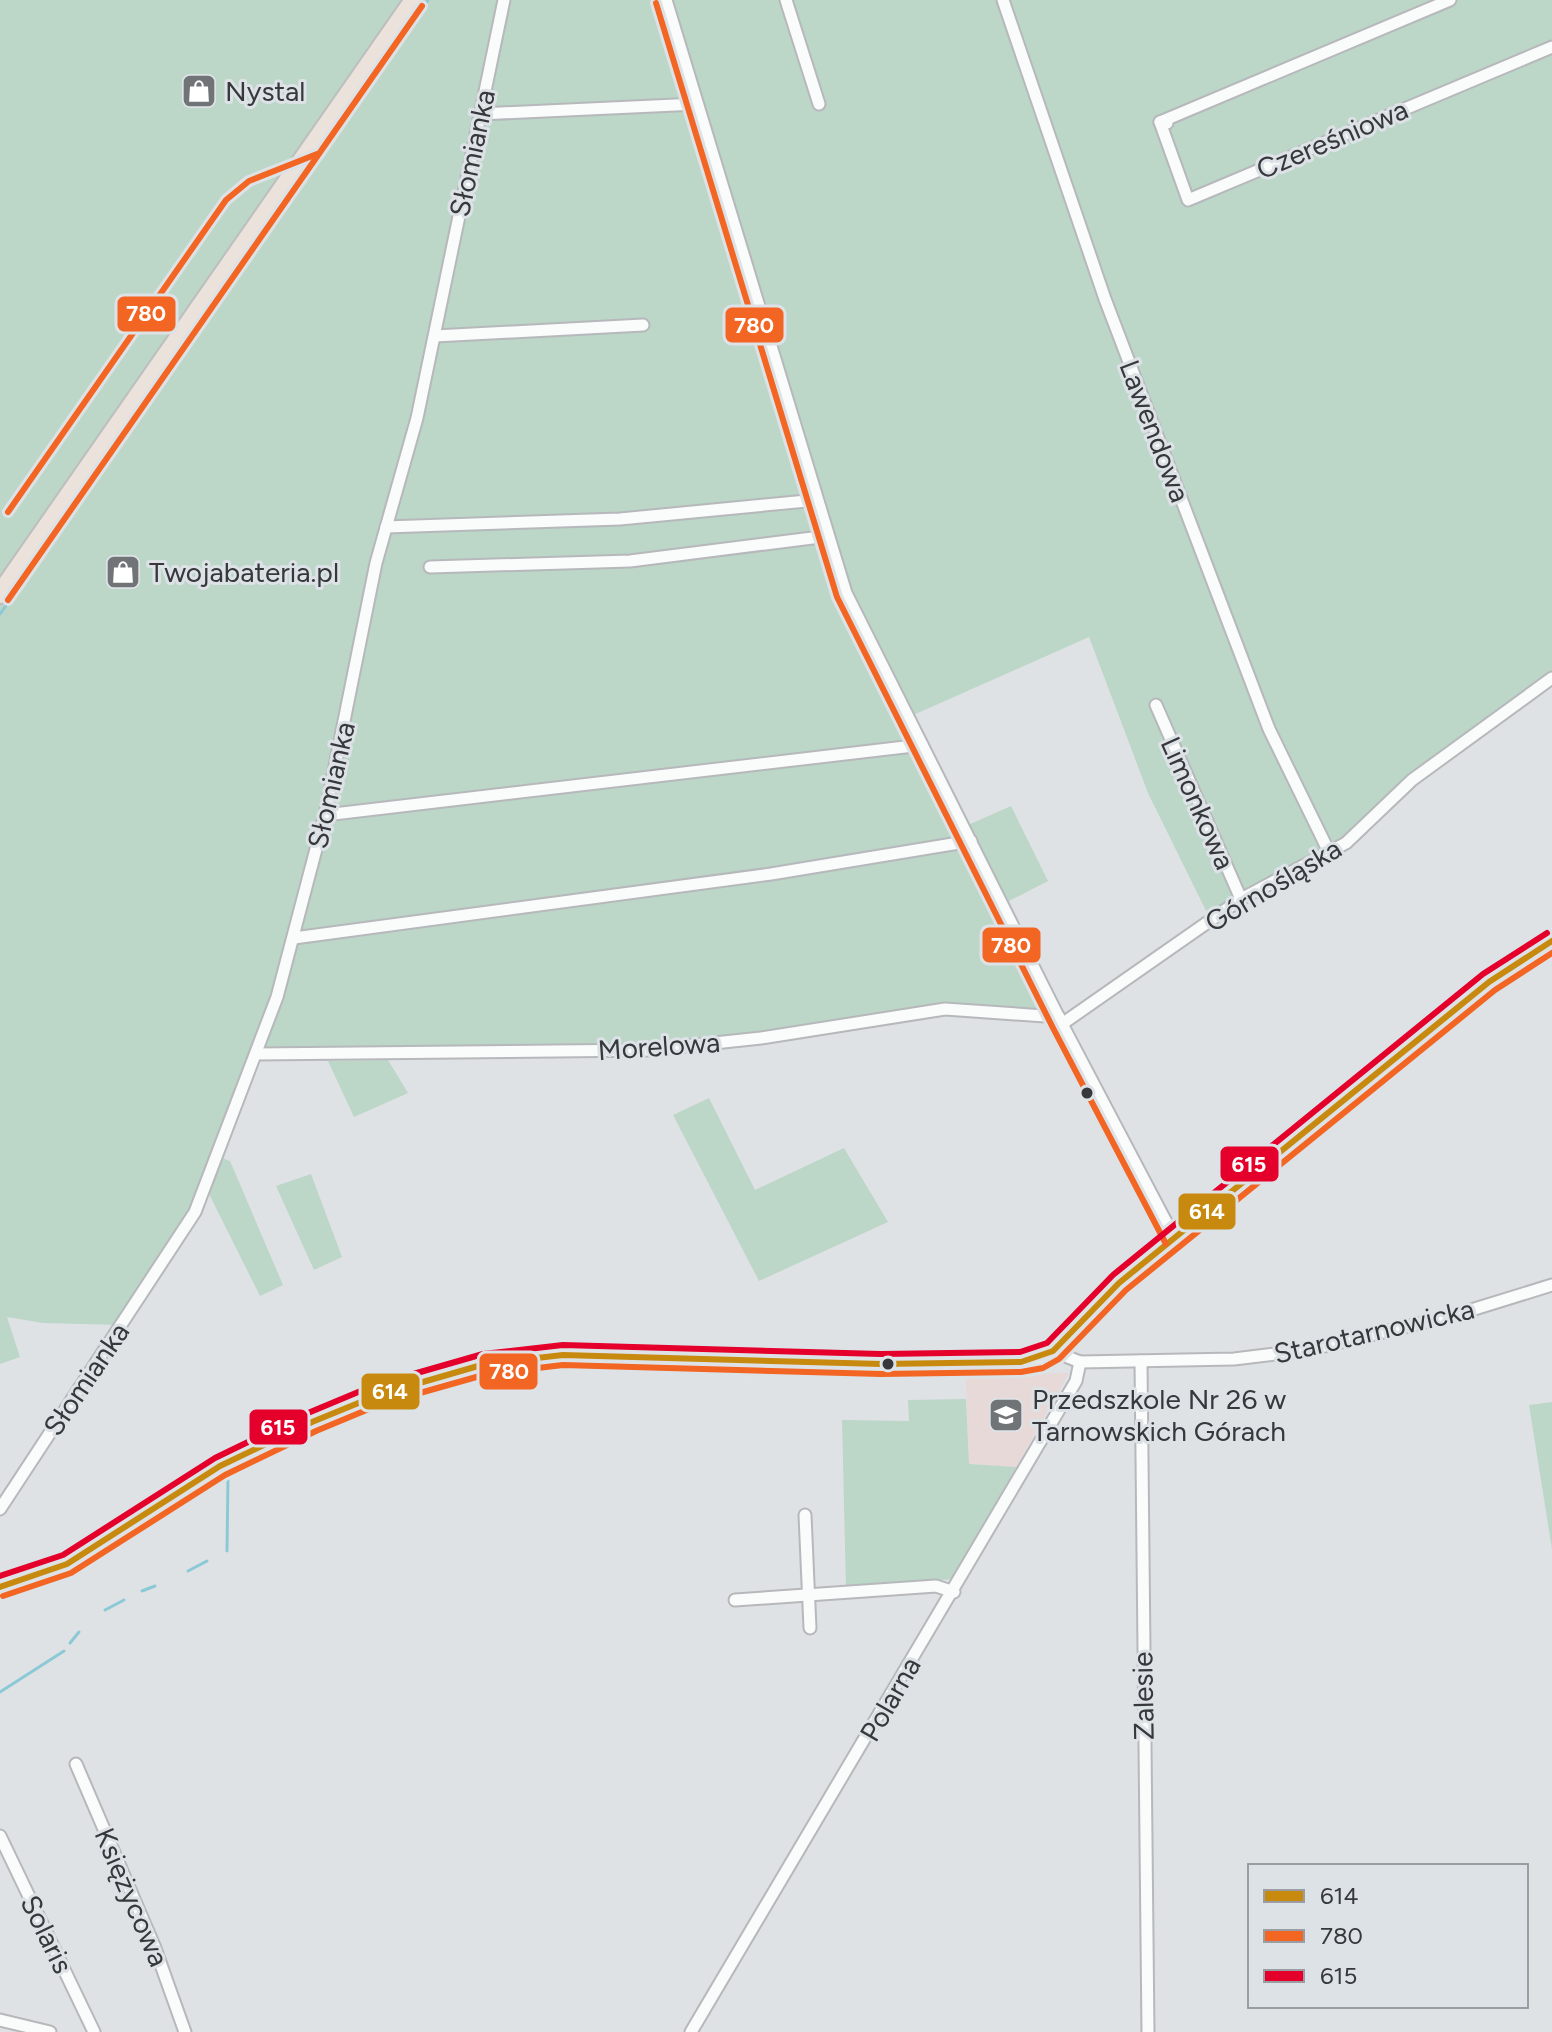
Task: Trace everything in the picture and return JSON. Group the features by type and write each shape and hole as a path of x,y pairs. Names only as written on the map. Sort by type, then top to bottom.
{"highway":[{"path":"0,594 414,0"}],"street":[{"name":"Słomianka","path":"0,1509 195,1212 256,1054 294,938 325,815 386,527 417,418 504,0"},
{"path":"666,0 846,593 1175,1239"},
{"path":"786,0 819,104"},
{"name":"Lawendowa","path":"1003,0 1105,299 1258,699 1330,854"},
{"name":"Czereśniowa","path":"1450,0 1164,122 1188,200 1552,47"},
{"path":"480,114 697,104"},
{"path":"435,336 643,325"},
{"path":"386,527 620,519 817,500"},
{"path":"430,567 630,561 828,536"},
{"name":"Górnośląska","path":"1061,1020 1241,899 1330,854 1422,772 1552,678"},
{"name":"Limonkowa","path":"1156,705 1241,899"},
{"path":"325,815 922,745"},
{"path":"294,938 771,874 971,841"},
{"path":"0,1587 67,1564 220,1466 300,1427 378,1395 485,1364 522,1358 602,1354 876,1364 1030,1361 1053,1351 1098,1302 1489,982 1552,941"},
{"name":"Morelowa","path":"256,1054 649,1050 761,1038 945,1009 1061,1020"},
{"name":"Starotarnowicka","path":"1053,1351 1080,1362 1234,1359 1308,1350 1455,1315 1552,1285"},
{"name":"Zalesie","path":"1141,1361 1148,2032"},
{"name":"Polarna","path":"691,2032 954,1592 1076,1381 1080,1362"},
{"path":"805,1515 810,1628"},
{"path":"735,1600 936,1586 954,1592"},
{"name":"Księżycowa","path":"76,1764 155,1948 185,2032"},
{"name":"Solaris","path":"0,1836 94,2032"},
{"path":"0,2020 50,2032"}],"shaded area":[{"name":"Przedszkole Nr 26 w Tarnowskich Górach","path":"1069,1373 1016,1467 969,1464 966,1376"}],"green space":[{"path":"0,0 1552,0 1552,683 1403,791 1360,833 1212,923 1148,793 1089,637 911,716 972,841 1069,1023 951,1011 673,1050 254,1059 207,1183 122,1325 43,1323 7,1317 20,1357 0,1364"},
{"path":"1011,806 1048,881 1007,902 968,825"},
{"path":"388,1060 408,1093 354,1117 328,1061"},
{"path":"709,1098 755,1190 844,1148 888,1222 759,1281 673,1115"},
{"path":"222,1158 230,1161 283,1285 260,1296 209,1194"},
{"path":"311,1174 342,1257 314,1270 276,1186"},
{"path":"966,1399 969,1464 1016,1467 956,1579 846,1587 842,1420 909,1421 908,1400"},
{"path":"1552,1402 1552,1549 1529,1405"}],"waterway":[{"path":"42,555 428,0"},
{"path":"0,614 30,572"},
{"path":"227,1551 228,1476"},
{"path":"188,1571 207,1561"},
{"path":"142,1591 155,1586"},
{"path":"105,1610 124,1600"},
{"path":"70,1643 79,1632"},
{"path":"0,1692 64,1651"}],"transit line":[{"name":"780","path":"656,3 837,597 1053,1028 1166,1244"},
{"name":"780","path":"8,600 422,6"},
{"name":"780","path":"8,512 226,200 249,181 317,154"},
{"name":"615","path":"0,1576 63,1555 215,1458 308,1413 375,1385 483,1354 563,1345 881,1354 1020,1352 1047,1343 1113,1275 1483,974 1547,933"},
{"name":"614","path":"0,1587 67,1564 220,1466 312,1422 378,1395 485,1364 563,1355 881,1364 1021,1362 1053,1351 1119,1283 1489,982 1552,941"},
{"name":"780","path":"3,1596 71,1573 225,1475 316,1431 381,1404 487,1374 563,1365 881,1374 1021,1372 1043,1368 1059,1359 1126,1290 1495,990 1552,953"}],"place":[{"name":"Nystal","path":"199,91"},
{"name":"Twojabateria.pl","path":"123,572"},
{"name":"Przedszkole Nr 26 w Tarnowskich Górach","path":"1006,1415"}]}
